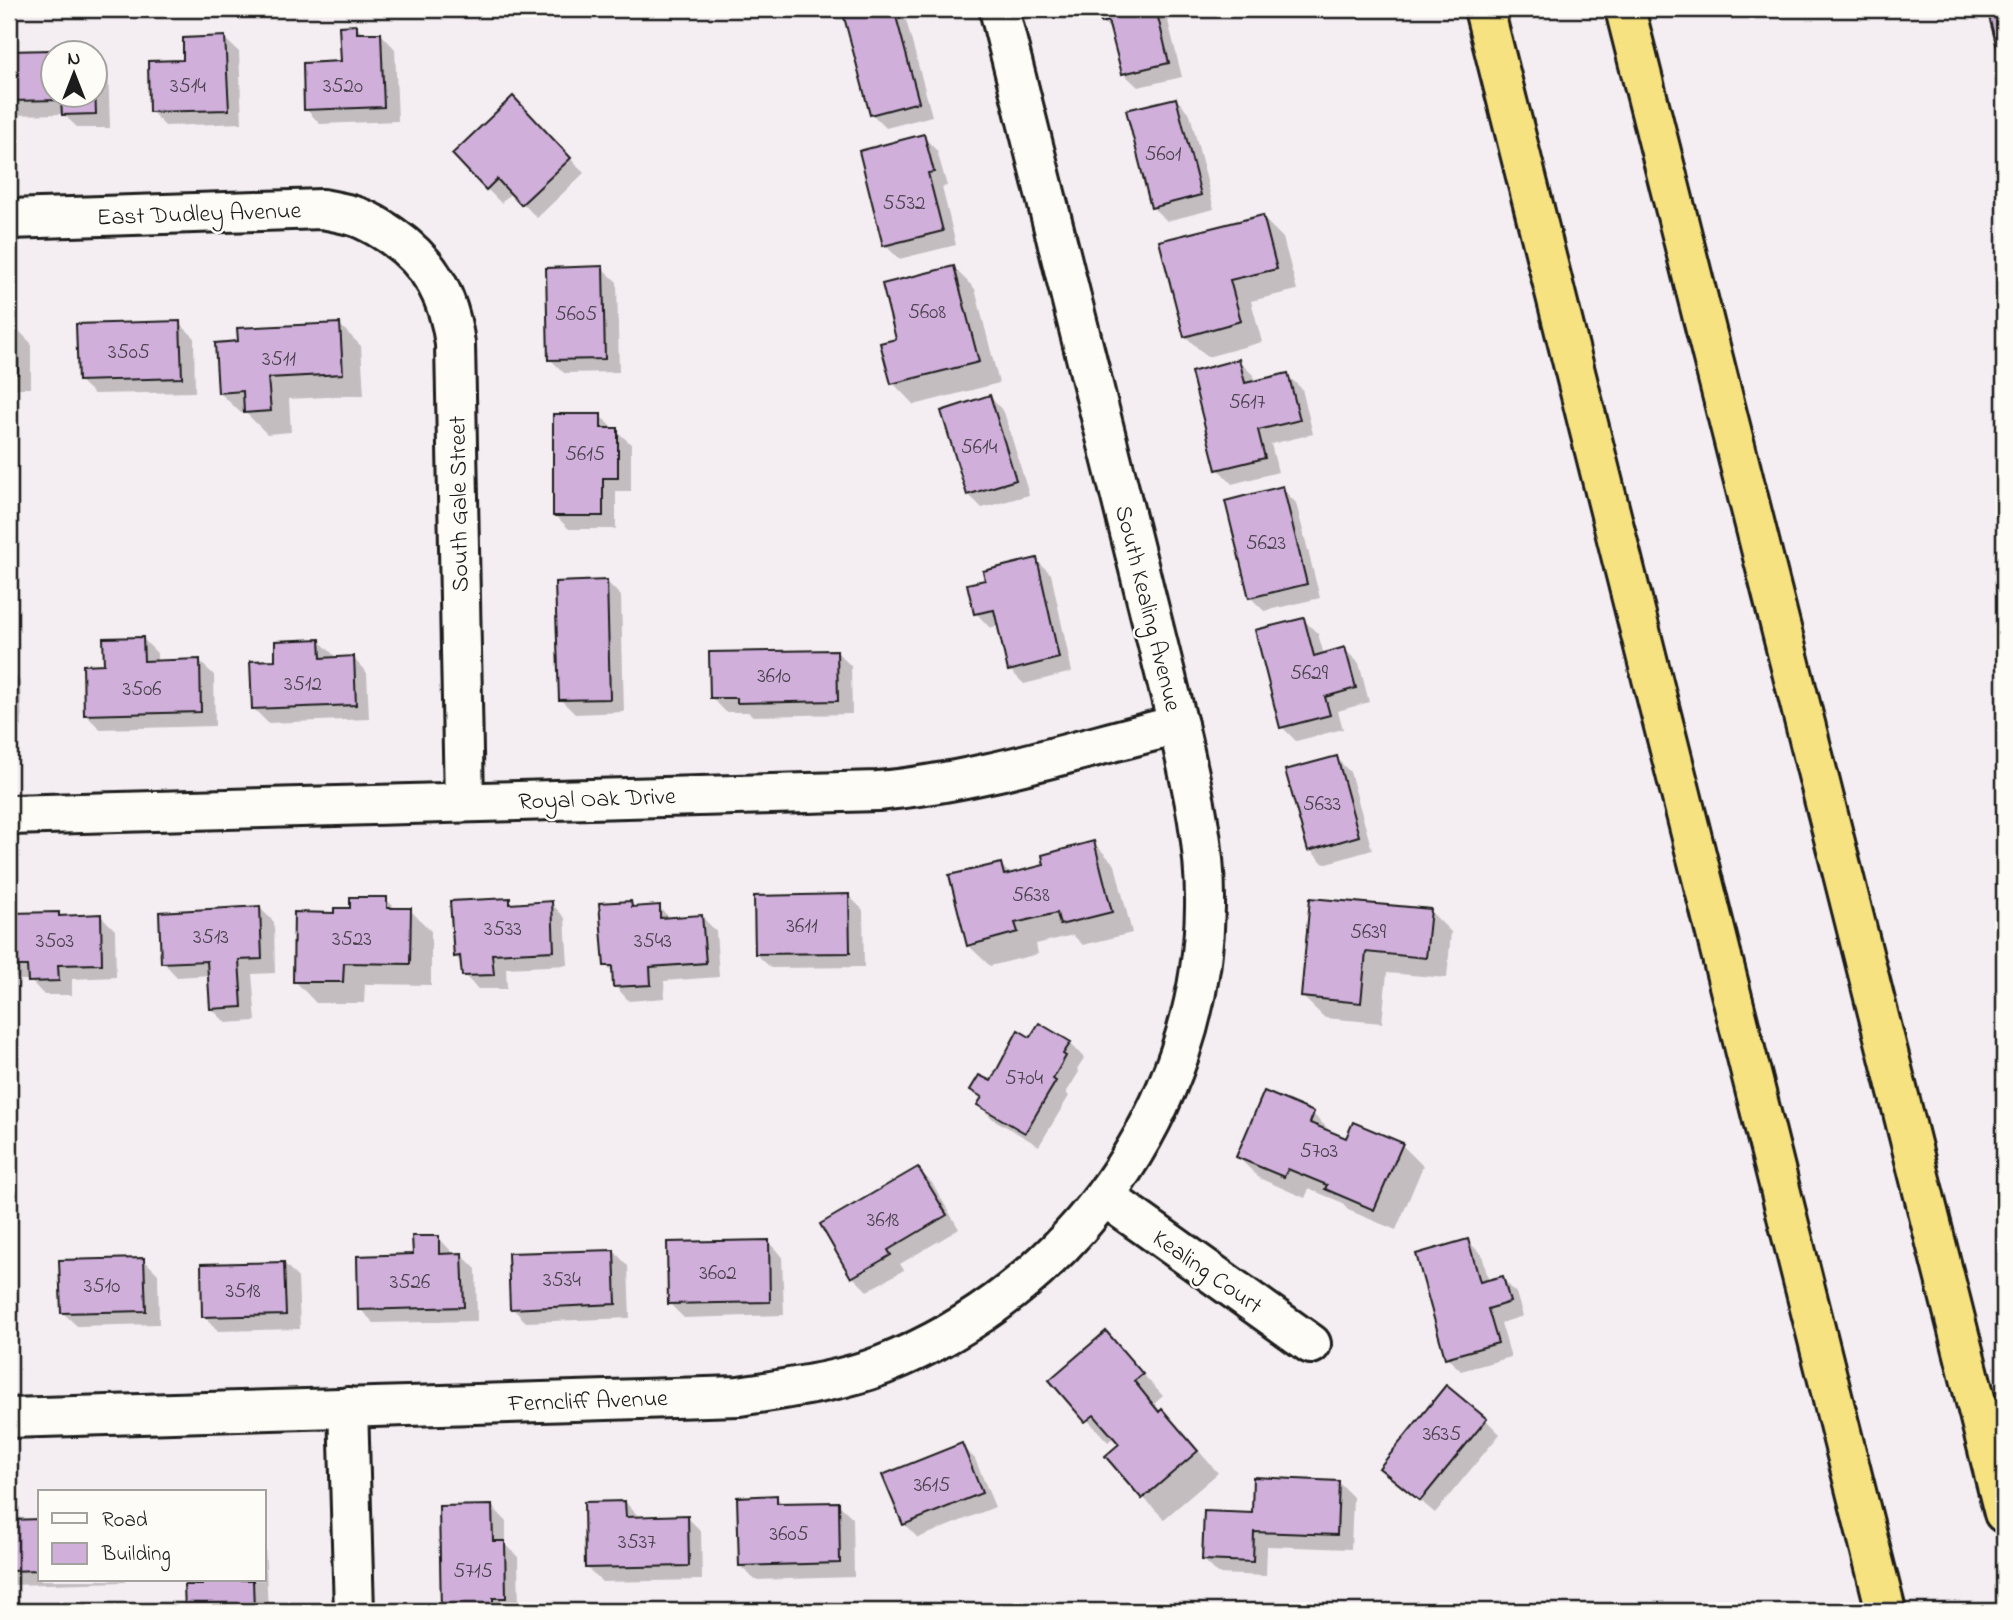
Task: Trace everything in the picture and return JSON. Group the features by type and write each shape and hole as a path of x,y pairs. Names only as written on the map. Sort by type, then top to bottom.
{"highway":[{"path":"1484,9 1886,1611"},
{"path":"1625,9 2004,1513"}],"street":[{"name":"South Kealing Avenue","path":"999,9 1178,725 1198,813 1203,852 1205,909 1200,969 1193,1009 1170,1080 1134,1153 1105,1197"},
{"name":"East Dudley Avenue","path":"9,219 322,209 355,216 385,231"},
{"name":"South Gale Street","path":"385,231 423,261 445,301 453,331 464,802"},
{"name":"Royal Oak Drive","path":"9,815 908,788 980,774 1178,725"},
{"name":"Kealing Court","path":"1105,1197 1311,1344"},
{"name":"Ferncliff Avenue","path":"9,1418 739,1395 831,1381 884,1364 968,1323 999,1302 1042,1266 1069,1240 1105,1197"},
{"path":"348,1407 354,1611"}],"building":[{"path":"875,9 894,9 919,102 870,115 844,17"},
{"path":"1098,9 1156,9 1169,63 1122,74 1108,21 1101,23"},
{"path":"1987,9 2004,9 2004,74"},
{"path":"357,25 357,33 381,33 384,107 304,110 303,63 341,61 339,26"},
{"path":"225,36 229,110 149,112 148,61 183,60 183,38"},
{"path":"38,50 38,100 9,101 9,51"},
{"path":"513,96 571,158 521,205 497,179 486,190 452,154"},
{"path":"1176,98 1201,195 1151,208 1126,110"},
{"path":"62,108 96,108 96,114 62,115"},
{"path":"924,134 934,172 928,173 943,231 883,246 859,151"},
{"path":"1263,215 1277,269 1230,280 1241,321 1184,337 1159,241"},
{"path":"603,266 605,359 548,360 546,268"},
{"path":"954,266 979,362 891,384 880,343 896,339 882,284"},
{"path":"180,321 182,378 78,381 76,324"},
{"path":"340,323 343,374 268,378 271,411 244,413 243,391 218,393 215,343 238,341 237,328"},
{"path":"17,326 18,374 9,374 9,327"},
{"path":"1239,359 1245,383 1288,373 1300,420 1258,430 1265,458 1216,470 1191,372"},
{"path":"990,395 1016,480 967,495 941,411"},
{"path":"553,414 601,414 601,428 618,428 618,478 603,478 603,516 553,516"},
{"path":"1283,486 1307,584 1249,598 1225,501"},
{"path":"1037,558 1059,658 1008,671 994,610 974,614 967,584 985,580 983,571"},
{"path":"607,580 610,699 559,700 555,582"},
{"path":"1304,618 1314,656 1345,647 1356,688 1325,697 1330,715 1280,728 1255,630"},
{"path":"143,637 144,661 200,659 201,712 84,715 83,665 104,664 103,638"},
{"path":"320,639 321,658 354,656 356,705 252,709 250,661 275,660 275,641"},
{"path":"837,650 838,701 737,703 737,698 710,698 709,652"},
{"path":"1337,756 1359,836 1308,851 1285,770"},
{"path":"1094,841 1112,912 1060,925 1057,913 1015,923 1018,932 967,946 949,875 1001,863 1004,875 1044,865 1042,855"},
{"path":"849,894 850,953 755,954 754,896"},
{"path":"350,897 387,897 387,908 411,908 410,964 344,963 343,982 293,982 294,912 334,913 334,908 350,908"},
{"path":"510,898 510,904 552,901 554,951 492,954 494,975 462,976 460,956 454,957 450,901"},
{"path":"1310,898 1431,909 1426,958 1366,952 1361,1003 1301,997"},
{"path":"631,901 632,907 660,905 660,918 702,915 706,963 650,967 651,985 613,987 612,966 604,966 599,903"},
{"path":"260,906 262,959 239,960 242,1007 210,1009 207,961 161,963 159,912"},
{"path":"59,912 59,916 101,914 102,964 58,965 59,981 28,982 27,966 9,966 9,913"},
{"path":"1039,1023 1071,1042 1053,1079 1056,1081 1025,1133 977,1105 982,1097 970,1090 979,1075 991,1081 1018,1030 1030,1037"},
{"path":"1264,1091 1314,1112 1310,1123 1346,1138 1353,1122 1403,1143 1374,1210 1325,1189 1327,1185 1288,1169 1284,1177 1236,1157"},
{"path":"918,1167 947,1215 888,1250 891,1255 851,1278 820,1224"},
{"path":"412,1236 439,1236 439,1254 462,1253 464,1307 358,1310 357,1256 413,1254"},
{"path":"1468,1239 1480,1282 1503,1276 1510,1302 1488,1309 1498,1343 1445,1358 1416,1254"},
{"path":"769,1240 770,1302 668,1304 667,1242"},
{"path":"614,1250 616,1304 510,1309 508,1253"},
{"path":"144,1258 146,1311 61,1313 59,1260"},
{"path":"284,1262 286,1315 202,1317 201,1264"},
{"path":"1106,1331 1143,1374 1134,1381 1159,1412 1162,1409 1198,1451 1142,1499 1105,1456 1119,1444 1094,1415 1085,1422 1049,1380"},
{"path":"1446,1385 1487,1419 1420,1501 1379,1468"},
{"path":"962,1443 982,1493 903,1525 882,1475"},
{"path":"1253,1477 1339,1481 1337,1535 1254,1532 1253,1562 1202,1560 1204,1511 1252,1513"},
{"path":"777,1495 777,1503 839,1502 840,1563 739,1566 737,1497"},
{"path":"625,1501 626,1517 688,1515 689,1566 585,1568 584,1502"},
{"path":"492,1505 493,1541 505,1541 506,1598 493,1598 493,1611 441,1611 439,1506"},
{"path":"38,1519 38,1570 9,1571 9,1520"},
{"path":"202,1582 253,1582 254,1611 185,1611 184,1585 202,1585"}]}
